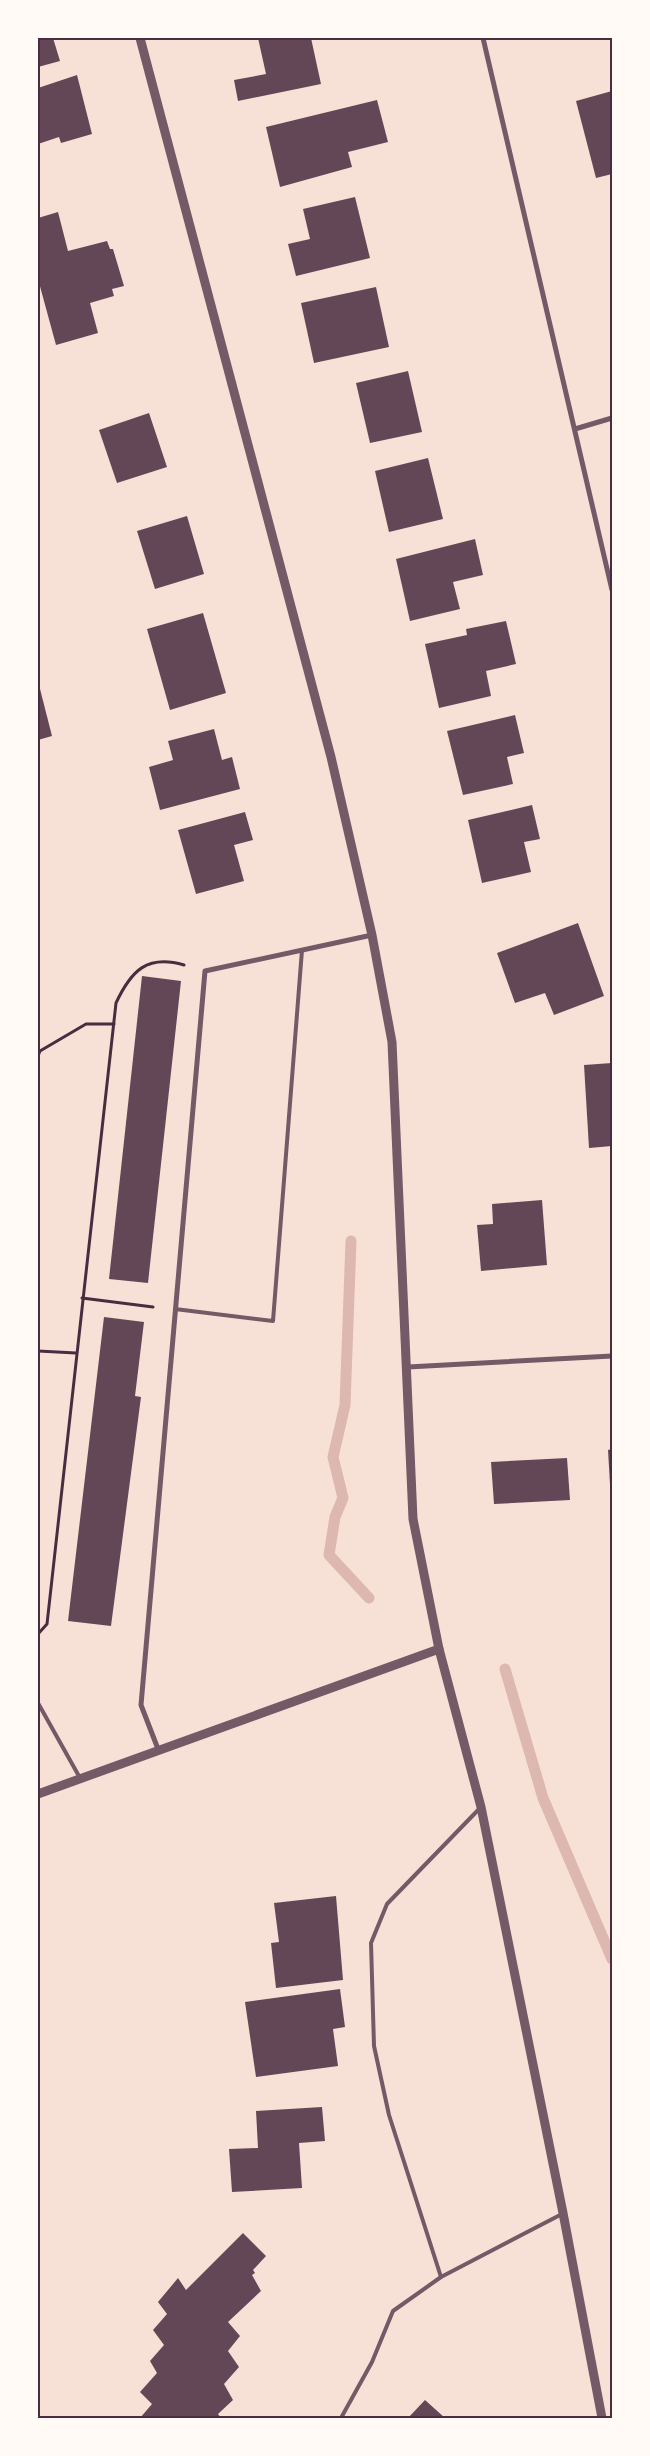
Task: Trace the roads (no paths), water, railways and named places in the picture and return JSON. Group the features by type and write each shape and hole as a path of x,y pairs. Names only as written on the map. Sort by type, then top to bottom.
{"street":[{"path":"140,38 331,757 372,935 392,1042 408,1367 413,1519 439,1649 480,1807 563,2213 602,2418"},
{"path":"483,38 612,590"},
{"path":"575,429 612,418"},
{"path":"158,1749 141,1705 204,971 372,935"},
{"path":"408,1367 612,1356"},
{"path":"38,1794 158,1749 439,1649"}],"lane":[{"path":"175,1309 273,1320 302,950"},
{"path":"38,1702 80,1778"},
{"path":"441,2276 389,2115 374,2046 372,1943 387,1904 480,1807"},
{"path":"341,2418 372,2362 393,2311 441,2276 563,2213"}],"waterway":[{"path":"351,1241 345,1405 333,1457 343,1498 335,1517 329,1555 369,1598"},
{"path":"505,1669 543,1798 612,1959"}]}
